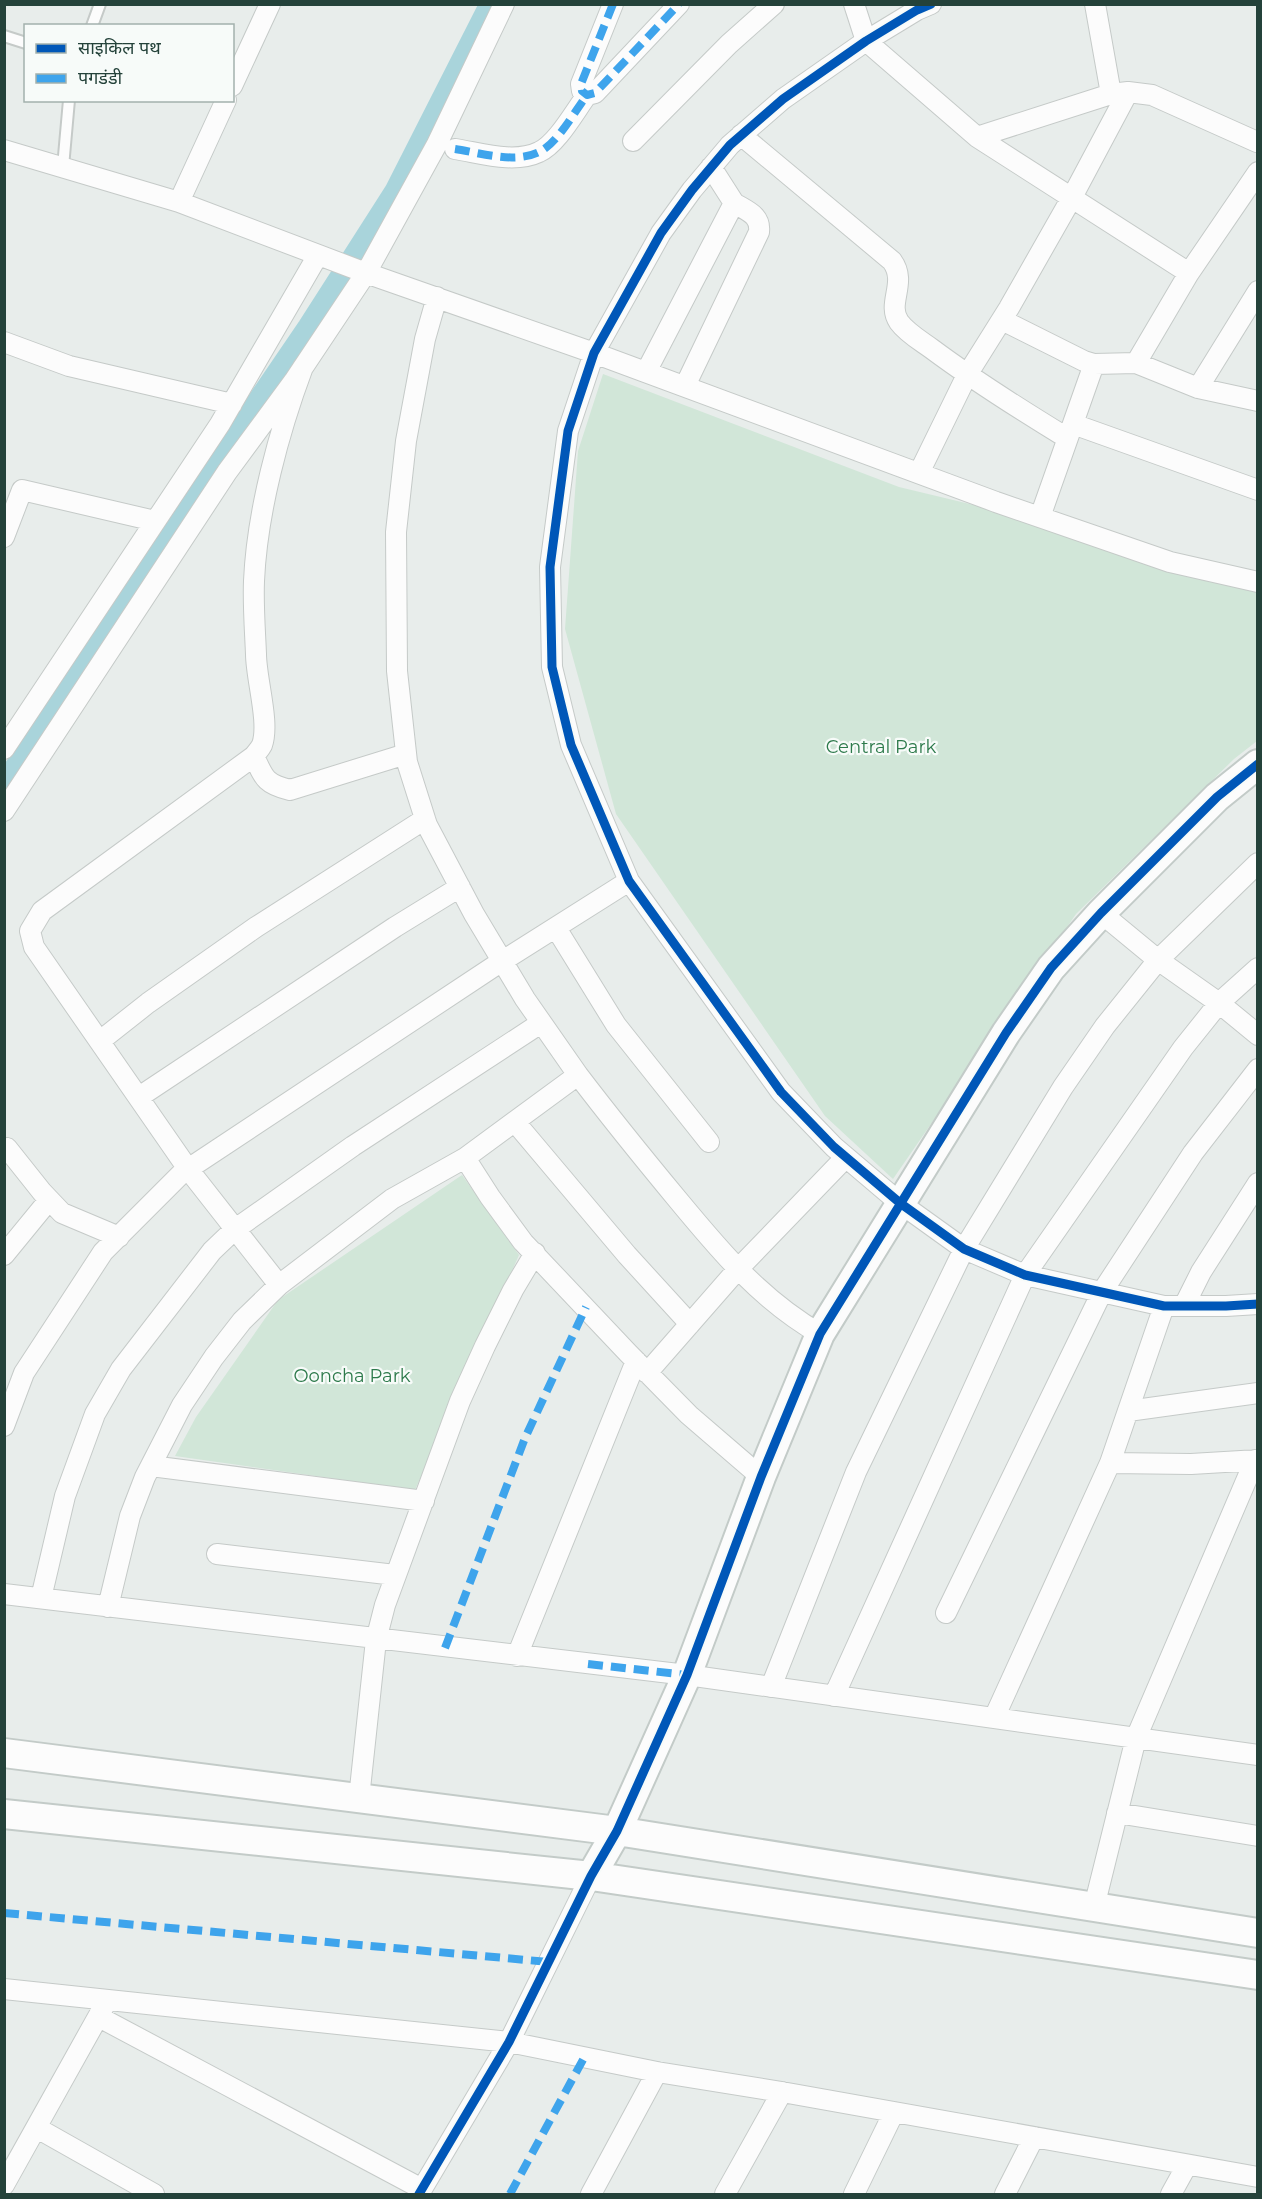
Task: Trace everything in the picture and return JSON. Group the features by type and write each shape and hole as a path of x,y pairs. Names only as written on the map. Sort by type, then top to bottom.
{"street":[{"path":"234,82 270,4"},
{"path":"4,811 227,472 303,367 437,144 504,4"},
{"path":"587,95 582,91 581,84 613,4"},
{"path":"455,149 507,157 525,157 541,152 555,139 587,95 594,93 679,4"},
{"path":"633,141 729,44 774,4"},
{"path":"854,4 866,41 977,137 1189,273"},
{"path":"931,4 866,41 783,99 730,145 661,233 594,353 568,431 550,567 552,667 571,745 629,881 781,1092 846,1157 900,1203 964,1249 1025,1275 1164,1306 1257,1304"},
{"path":"919,473 967,375 1002,320 1071,199 1119,93 1095,4"},
{"path":"977,137 1119,93 1152,95 1257,142"},
{"path":"179,202 225,102"},
{"path":"741,135 892,261 900,277 895,304 898,321 967,375 1070,431 1257,490"},
{"path":"7,158 63,167 179,202 318,255 685,386 1040,517 1170,562 1257,582"},
{"path":"685,386 759,232 760,223 757,217 734,203 711,167"},
{"path":"1136,363 1189,273 1257,172"},
{"path":"646,372 734,203"},
{"path":"4,749 232,404 318,255"},
{"path":"1198,388 1257,291"},
{"path":"437,297 425,339 406,441 396,532 397,671 406,754 425,819 501,961 541,1023 614,1123 755,1288 794,1319 820,1334"},
{"path":"1002,320 1084,361 1094,364 1136,363 1216,394 1257,401"},
{"path":"4,342 69,366 232,404"},
{"path":"1040,517 1094,364"},
{"path":"279,1285 188,1169 34,947 30,931 42,911 254,756 261,748 264,739 263,714 256,660 254,580 263,508 287,410 303,367"},
{"path":"4,537 22,490 155,521"},
{"path":"254,756 265,779 273,786 290,790 406,754"},
{"path":"103,2008 420,2192 509,2042 591,1876 617,1831 687,1676 761,1477 820,1334 1006,1033 1052,969 1101,913 1217,797 1257,764"},
{"path":"100,1041 148,1003 256,927 425,819"},
{"path":"771,1687 856,1472 964,1249 1063,1087 1105,1026 1158,960 1257,863"},
{"path":"4,1426 24,1372 103,1252 188,1169 501,961 629,881"},
{"path":"139,1097 395,927 460,887"},
{"path":"1101,913 1158,960 1219,1003 1257,1035"},
{"path":"556,928 616,1025 709,1142"},
{"path":"834,1696 1025,1275 1184,1048 1219,1003 1257,968"},
{"path":"41,1599 65,1496 95,1414 121,1369 212,1251 234,1230 353,1146 541,1023"},
{"path":"946,1614 1102,1292 1193,1153 1257,1069"},
{"path":"108,1607 130,1515 151,1466 182,1405 214,1357 242,1321 279,1285 392,1199 465,1158 578,1075"},
{"path":"514,1122 627,1255 690,1324"},
{"path":"5,1147 62,1213 119,1237"},
{"path":"517,1656 642,1367 690,1324 738,1269 846,1157"},
{"path":"465,1158 523,1242 689,1415 761,1477"},
{"path":"1184,1306 1201,1272 1251,1204 1257,1184"},
{"path":"4,1255 49,1200"},
{"path":"359,1798 376,1640 395,1575 460,1401 484,1346 535,1253"},
{"path":"994,1718 1110,1463 1164,1306"},
{"path":"1128,1411 1257,1393"},
{"path":"1094,1907 1136,1738 1256,1460 1191,1464 1110,1463"},
{"path":"151,1466 424,1502"},
{"path":"218,1554 395,1575"},
{"path":"4,1594 687,1676 1257,1755"},
{"path":"4,1753 617,1831 1257,1933"},
{"path":"1117,1813 1257,1836"},
{"path":"4,1814 591,1876 1257,1975"},
{"path":"4,1989 103,2008 509,2042 657,2072 782,2092 1257,2177"},
{"path":"4,2185 103,2008"},
{"path":"591,2194 657,2072"},
{"path":"725,2194 782,2092"},
{"path":"854,2194 894,2112"},
{"path":"37,2127 154,2194"},
{"path":"1005,2194 1034,2137"},
{"path":"1171,2194 1187,2165"}],"lane":[{"path":"93,24 100,4"},
{"path":"4,36 24,42"},
{"path":"63,167 69,102"}],"green space":[{"name":"Central Park","path":"603,374 899,487 1257,573 1257,741 1234,759 1076,914 893,1179 825,1116 616,814 565,629 578,451"},
{"name":"Ooncha Park","path":"462,1175 519,1255 415,1490 175,1456 196,1417 278,1300"}],"waterway":[{"path":"4,784 164,538 308,327 395,191 490,4"}],"marked path":[{"path":"613,4 581,84 582,91 587,95 595,93 679,4"},
{"path":"455,149 508,157 539,152 559,135 587,95"},
{"path":"445,1648 525,1438 586,1307"},
{"path":"588,1664 687,1675"},
{"path":"4,1913 549,1962"},
{"path":"510,2194 585,2056"}],"cycle path":[{"path":"931,4 866,41 783,99 730,145 692,190 661,233 594,353 568,431 550,567 552,667 571,745 629,881 781,1092 834,1147 900,1203 964,1249 1025,1275 1164,1306 1258,1304"},
{"path":"419,2194 509,2042 591,1876 617,1831 687,1675 761,1477 820,1334 1006,1033 1051,968 1101,913 1217,797 1258,764"}]}
